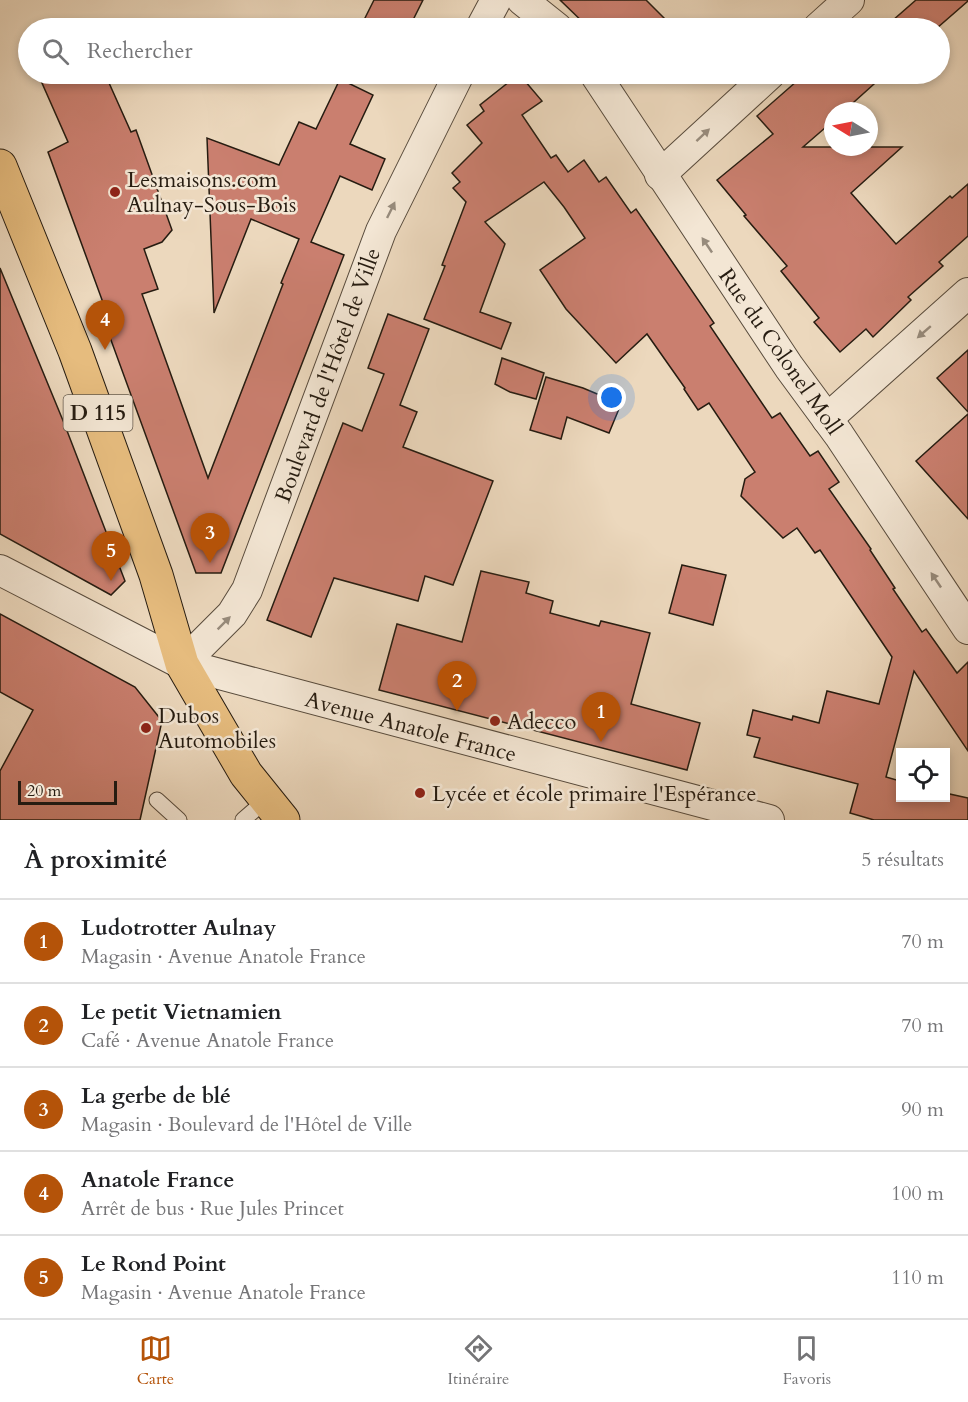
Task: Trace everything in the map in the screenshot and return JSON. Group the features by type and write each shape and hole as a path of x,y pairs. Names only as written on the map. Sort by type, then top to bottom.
{"main road":[{"name":"D 115","path":"0,166 75,351 156,575 182,664 246,774 264,813"}],"street":[{"path":"486,18 496,0"},
{"path":"522,0 544,18"},
{"path":"829,18 849,0"},
{"name":"Boulevard de l'Hôtel de Ville","path":"182,664 232,614 247,590 381,231 454,84"},
{"name":"Rue du Colonel Moll","path":"601,84 789,367 827,419 968,628"},
{"path":"660,175 759,84"},
{"path":"827,419 968,293"},
{"name":"Avenue Anatole France","path":"0,570 182,664 768,820"}],"lane":[{"path":"157,800 179,820"}],"building":[{"path":"374,0 423,0 414,18 365,18"},
{"path":"560,0 646,0 664,18 579,18"},
{"path":"916,0 968,0 948,18 895,18"},
{"path":"42,84 109,84 131,132 136,130 172,230 162,242 144,249 158,289 142,294 208,478 299,239 251,219 214,313 207,138 279,165 299,122 316,129 338,84 350,84 373,95 350,144 385,159 372,190 340,176 311,242 344,255 221,573 196,573 100,310 105,308 48,152 68,142"},
{"path":"506,84 528,84 542,101 522,115 551,158 556,155 568,172 584,160 599,182 606,177 631,213 636,209 714,323 710,326 772,418 780,413 810,456 818,451 839,482 829,489 871,549 895,588 893,589 922,632 926,629 957,673 968,662 968,751 914,671 886,777 896,780 896,802 950,802 950,794 968,798 968,820 874,820 850,813 858,784 754,757 760,738 747,735 753,710 792,720 793,716 819,723 827,691 879,704 892,657 820,550 815,553 797,528 783,538 741,496 745,479 755,472 709,403 698,410 647,334 616,363 566,309 540,270 585,238 544,182 485,222 505,244 480,312 511,323 501,349 424,319 445,266 442,265 466,202 453,188 460,182 452,173 482,143 467,125 484,111 480,105"},
{"path":"794,84 874,84 854,102 824,102 824,129 803,147 824,147 824,156 878,156 878,147 902,147 851,193 896,244 950,196 952,198 968,184 968,236 939,262 943,266 908,297 911,300 873,337 866,329 840,352 814,322 819,318 781,271 787,266 717,180 773,134 757,116"},
{"path":"0,268 64,423 125,581 111,595 0,534"},
{"path":"388,314 429,329 400,405 417,412 403,447 493,481 453,585 425,576 418,601 334,578 311,637 267,620 343,423 362,431 384,374 368,368"},
{"path":"968,350 968,412 937,378"},
{"path":"502,358 544,373 536,399 510,392 495,384"},
{"path":"546,377 583,388 621,404 609,433 567,417 561,439 530,430"},
{"path":"968,414 968,519 916,461"},
{"path":"682,565 726,575 713,625 669,613"},
{"path":"481,571 529,582 526,593 553,601 550,613 599,626 601,621 650,633 631,704 700,723 687,770 379,690 397,624 462,642"},
{"path":"0,614 135,687 162,721 140,820 0,820 0,771 33,710 0,692"}],"place":[{"name":"Lesmaisons.com Aulnay-Sous-Bois","path":"115,192"},
{"name":"Anatole France","path":"105,350"},
{"name":"La gerbe de blé","path":"210,563"},
{"name":"Le Rond Point","path":"111,581"},
{"name":"Le petit Vietnamien","path":"457,711"},
{"name":"Adecco","path":"495,721"},
{"name":"Dubos Automobiles","path":"146,728"},
{"name":"Ludotrotter Aulnay","path":"601,742"},
{"name":"Lycée et école primaire l'Espérance","path":"420,793"}]}
